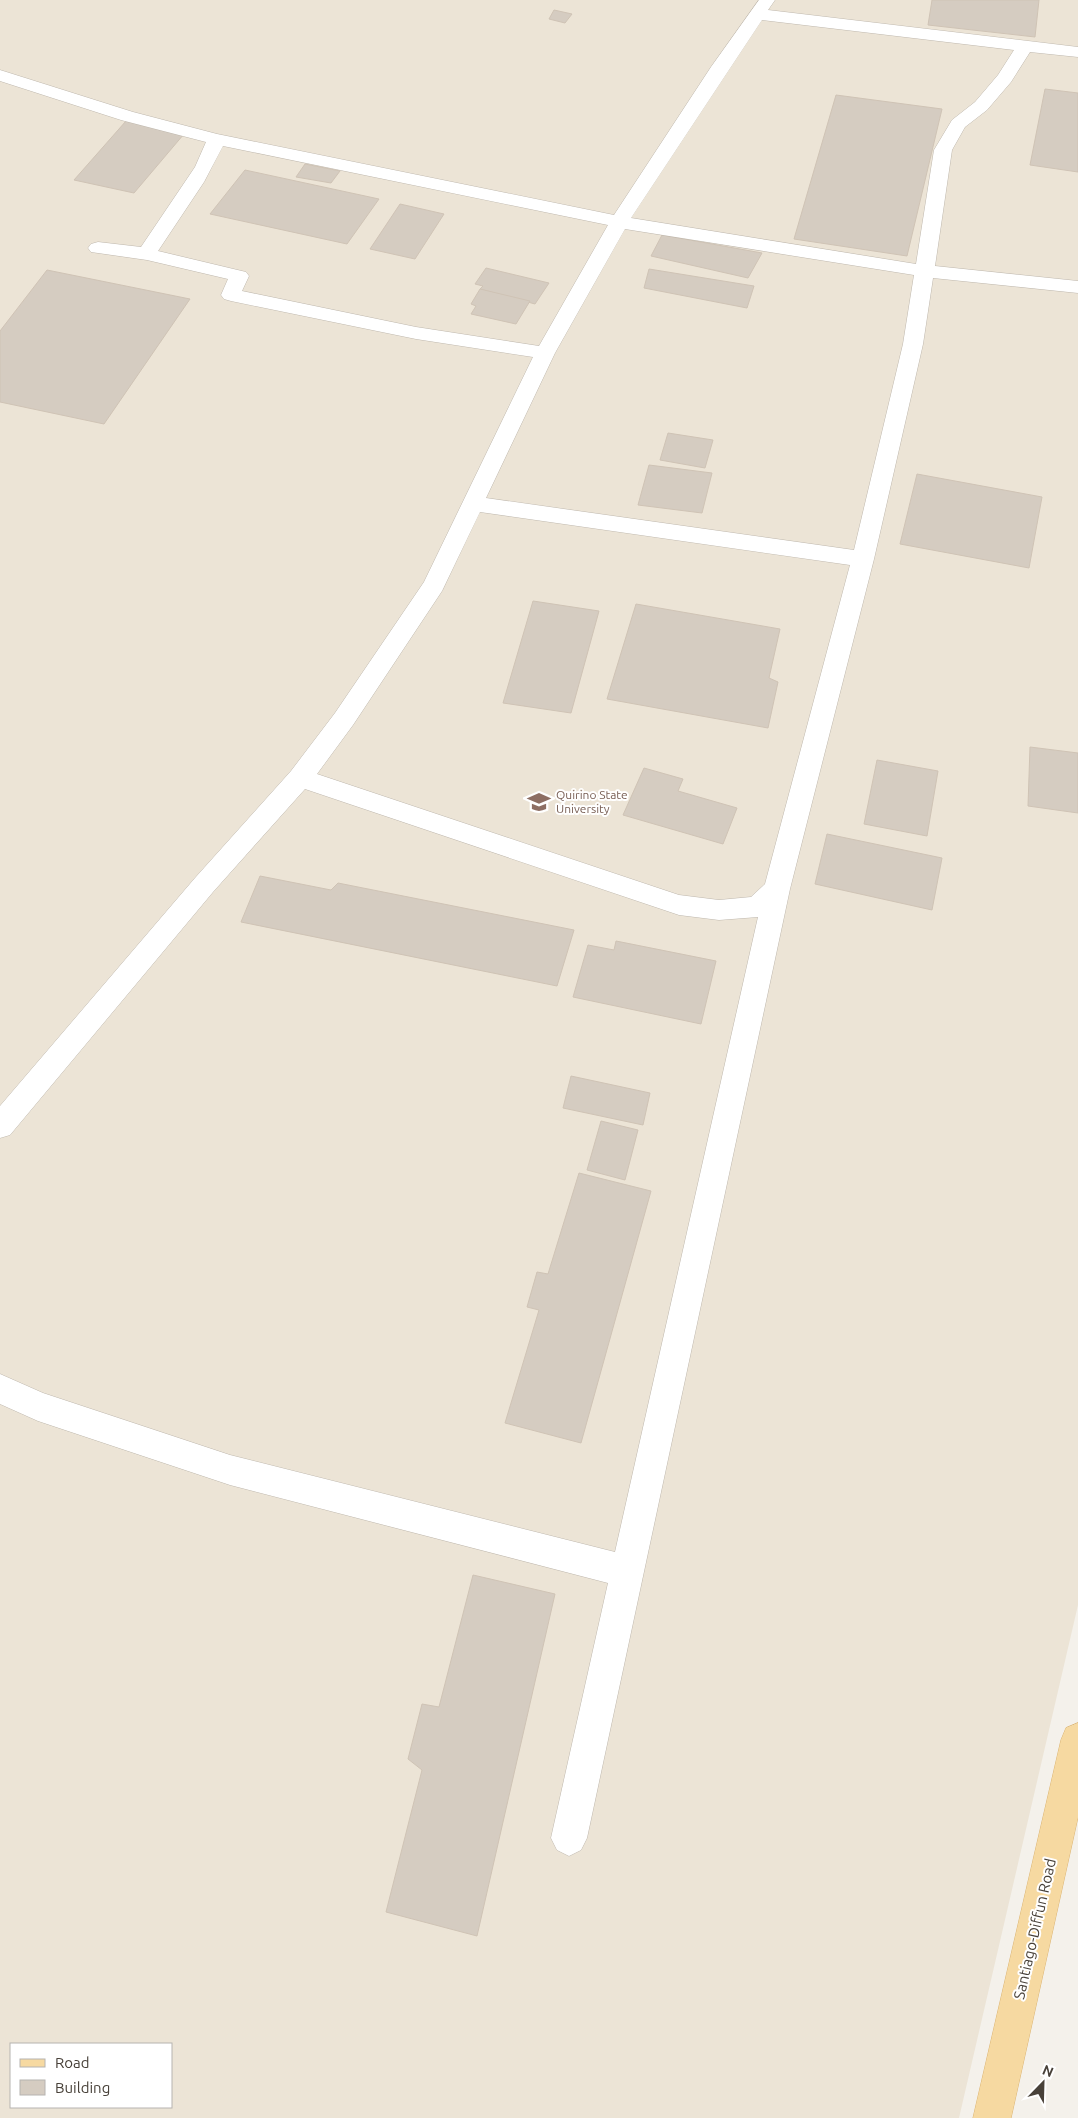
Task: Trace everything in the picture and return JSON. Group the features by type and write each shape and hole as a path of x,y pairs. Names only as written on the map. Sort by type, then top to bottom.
{"main road":[{"name":"Santiago-Diffun Road","path":"992,2118 1078,1740"}],"lane":[{"path":"0,1126 204,885 300,778 344,719 434,585 545,353 619,222 762,7 1024,47 1078,52"},
{"path":"570,1838 777,889 863,559 913,344 944,150 958,124 981,106 999,85 1024,47"},
{"path":"0,76 127,116 216,138 619,222 925,271 1078,287"},
{"path":"147,254 158,233 203,167 213,150 216,138"},
{"path":"98,248 147,254 239,276 231,295 416,333 545,353"},
{"path":"474,504 863,559"},
{"path":"300,778 679,905 719,910 757,907 777,889"},
{"path":"0,1389 38,1406 230,1470 628,1572"}],"shaded area":[{"name":"Quirino State University","path":"0,0 1078,0 1078,1605 959,2118 0,2118"}],"building":[{"path":"932,0 1039,0 1035,37 928,25"},
{"path":"554,10 572,14 565,23 549,19"},
{"path":"1045,89 1078,93 1078,172 1030,165"},
{"path":"836,95 942,109 907,256 794,239"},
{"path":"126,121 184,134 134,193 74,180"},
{"path":"305,164 340,171 331,183 296,177"},
{"path":"245,170 379,199 347,244 210,214"},
{"path":"400,204 444,214 415,259 370,249"},
{"path":"662,235 762,253 748,278 651,256"},
{"path":"486,268 549,283 535,304 480,289 483,286 475,284"},
{"path":"649,269 754,286 747,308 644,288"},
{"path":"47,270 190,299 104,424 0,402 0,331"},
{"path":"480,289 530,301 516,324 471,314 476,306 471,304"},
{"path":"668,433 713,440 705,468 660,460"},
{"path":"649,465 712,473 702,513 638,505"},
{"path":"917,474 1042,497 1029,568 900,544"},
{"path":"533,601 599,611 571,713 503,703"},
{"path":"636,604 780,629 769,678 778,682 768,728 607,699"},
{"path":"1030,747 1078,753 1078,813 1028,806"},
{"path":"877,760 938,771 927,836 864,824"},
{"path":"644,768 683,779 678,791 737,808 723,844 623,815"},
{"path":"827,834 942,858 932,910 815,884"},
{"path":"260,876 331,890 338,883 574,930 557,986 241,922"},
{"path":"616,941 716,961 701,1024 573,997 588,945 614,950"},
{"path":"571,1076 650,1093 643,1125 563,1108"},
{"path":"601,1121 638,1130 625,1180 587,1170"},
{"path":"579,1173 651,1191 581,1443 505,1423 539,1310 527,1307 537,1272 548,1274"},
{"path":"473,1575 555,1594 477,1936 386,1912 422,1770 408,1759 422,1704 439,1707"}],"place":[{"name":"Quirino State University","path":"539,802"}]}
